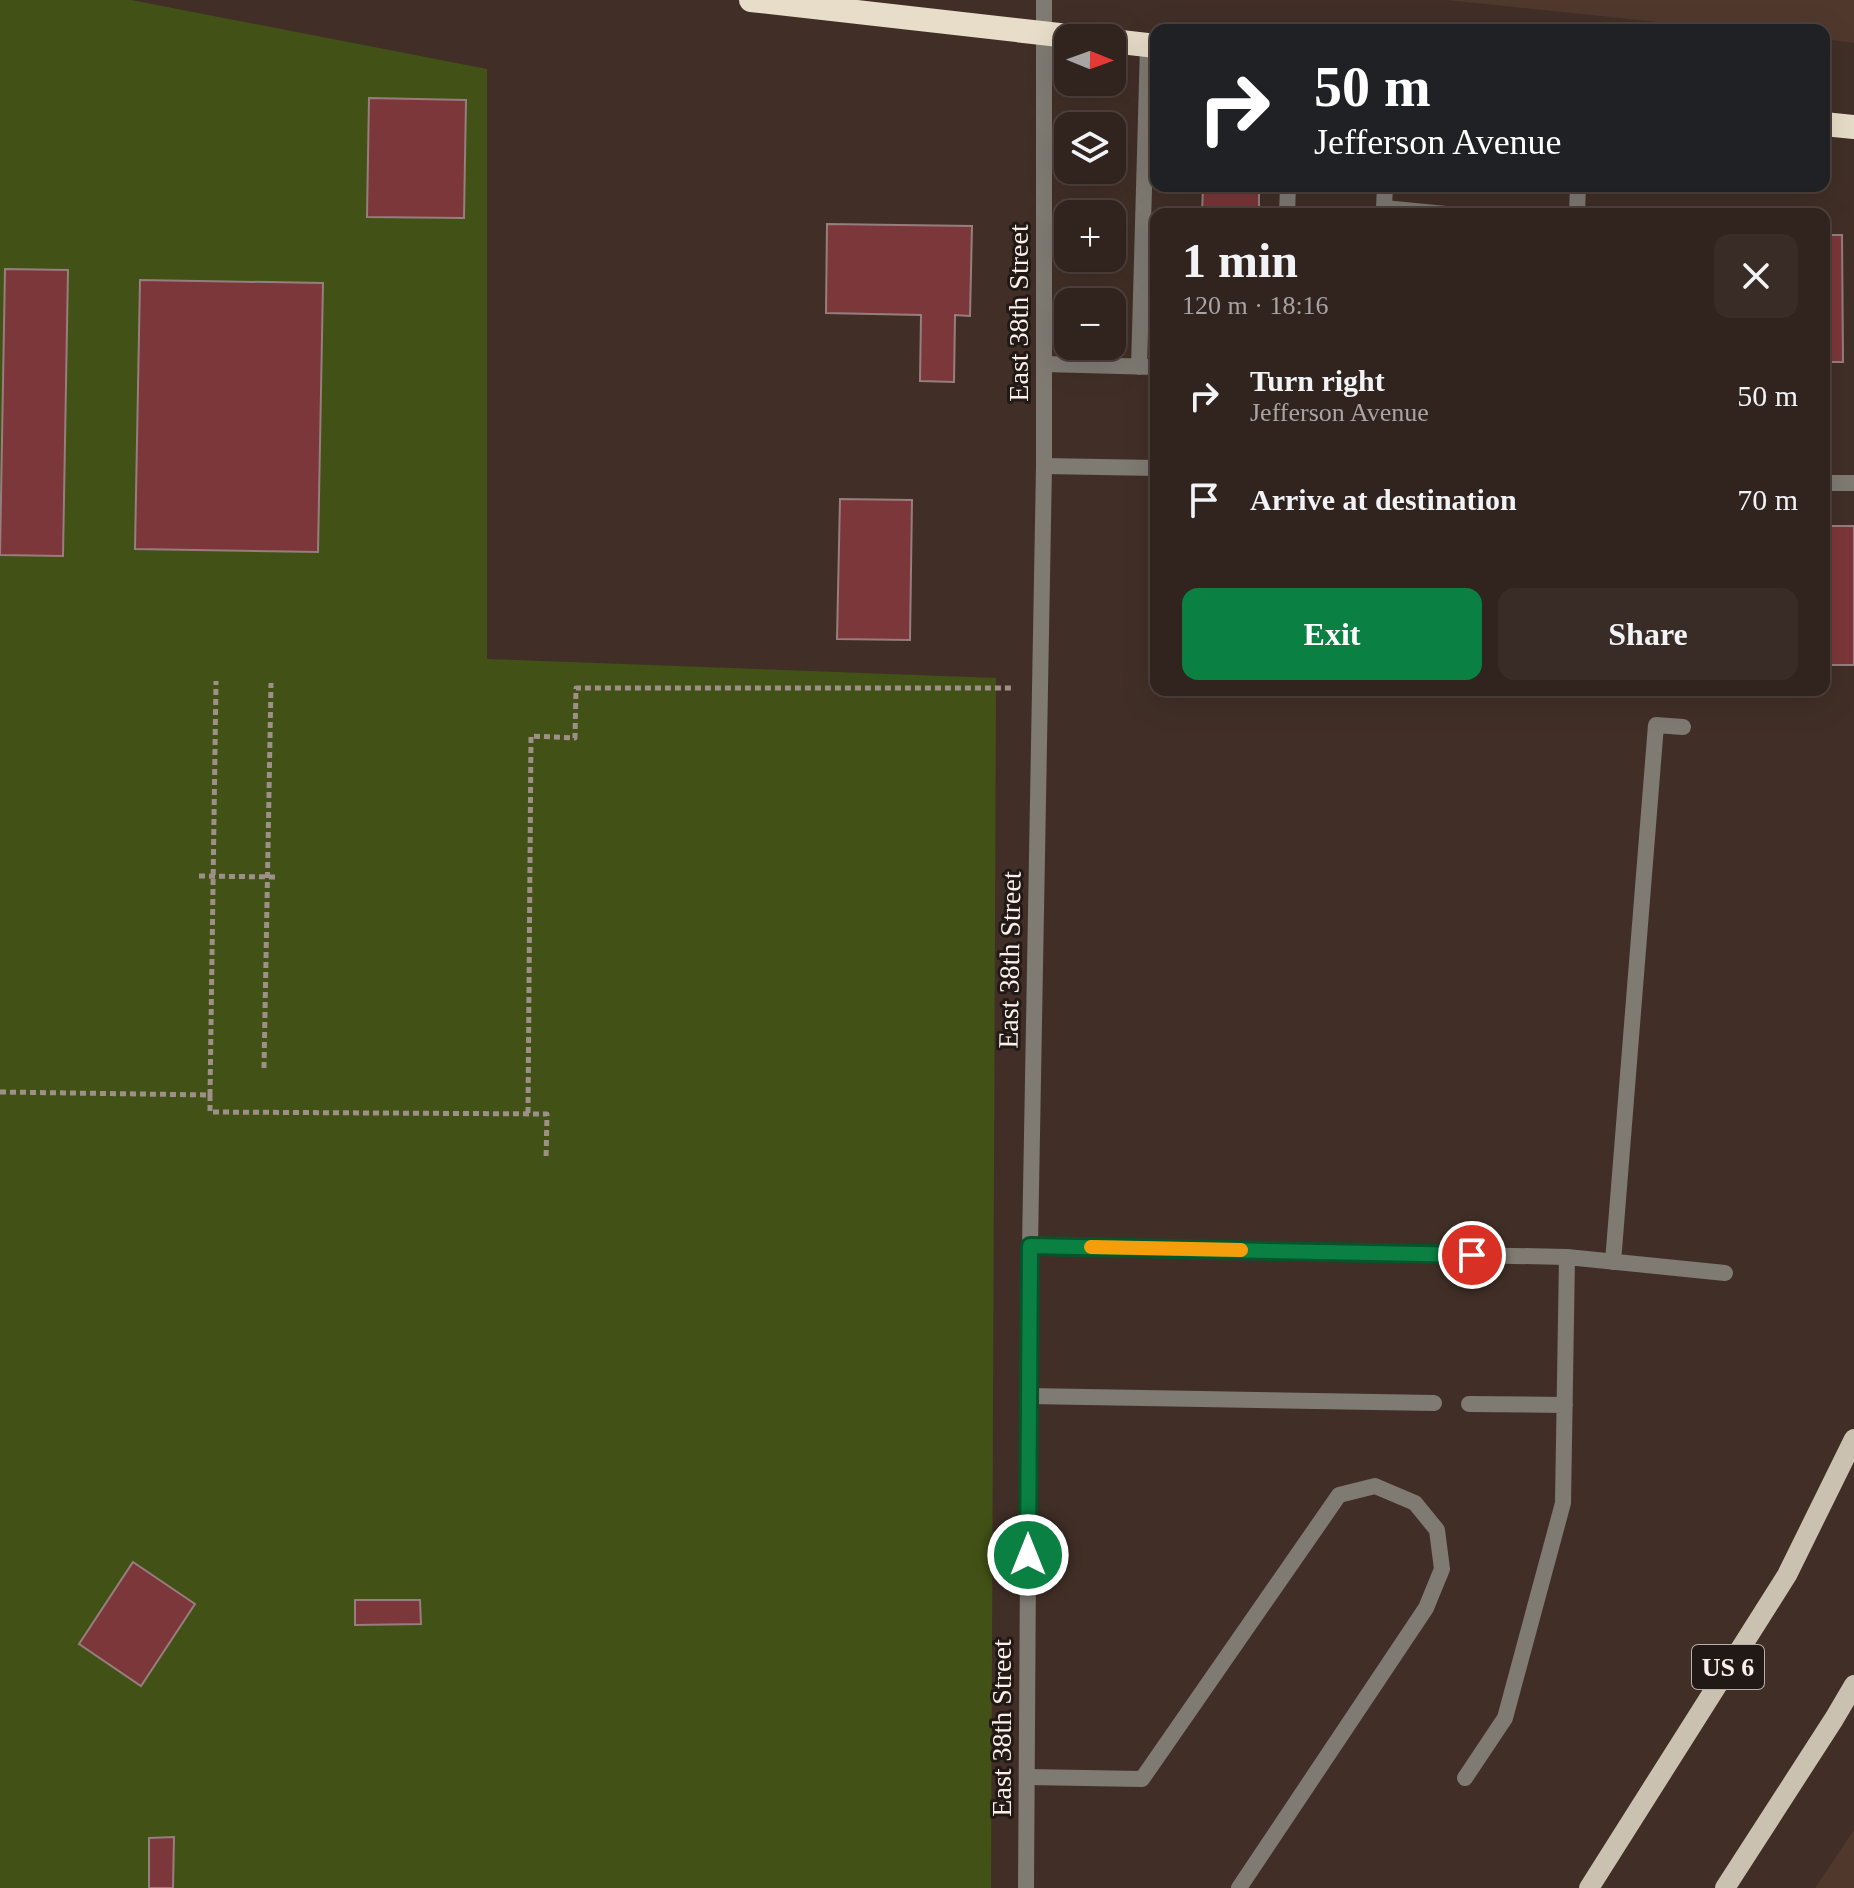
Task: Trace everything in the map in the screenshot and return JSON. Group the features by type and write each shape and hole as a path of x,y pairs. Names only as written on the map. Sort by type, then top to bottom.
{"highway":[{"path":"766,1 1054,34"},
{"path":"1126,43 1150,46"},
{"path":"1830,125 1854,127"}],"main road":[{"name":"US 6","path":"1589,1888 1787,1575 1854,1439"},
{"path":"1725,1888 1854,1685"}],"street":[{"name":"East 38th Street","path":"1026,1888 1030,1246 1044,466 1044,0"},
{"path":"1139,367 1150,95"},
{"path":"1044,364 1150,367"},
{"path":"1044,466 1150,468"},
{"path":"1830,483 1854,483"},
{"path":"1613,1262 1656,725 1683,727"},
{"path":"1030,1246 1567,1257 1725,1273"},
{"path":"1465,1778 1505,1718 1563,1503 1567,1257"},
{"path":"1029,1396 1434,1403"},
{"path":"1469,1404 1565,1405"},
{"path":"1027,1777 1142,1779 1339,1495 1375,1486 1415,1503 1437,1530 1442,1569 1426,1608 1239,1888"}],"path":[{"path":"216,681 210,1112 547,1114 546,1160"},
{"path":"264,1068 271,683"},
{"path":"528,1113 531,736 575,738 576,688 1041,688"},
{"path":"199,876 278,877"},
{"path":"0,1092 210,1095"}],"shaded area":[{"path":"1447,0 1854,0 1854,43 1830,40 1830,24 1676,24"},
{"path":"1854,1830 1854,1888 1815,1888"}],"green space":[{"path":"0,0 131,0 487,69 487,659 996,678 991,1888 0,1888"}],"building":[{"path":"369,98 466,100 464,218 367,217"},
{"path":"1203,192 1259,192 1259,208 1202,208"},
{"path":"827,224 972,226 970,316 955,315 954,382 920,381 921,315 826,313"},
{"path":"1830,235 1842,235 1843,362 1830,362"},
{"path":"5,269 68,270 63,556 0,555"},
{"path":"140,280 323,283 318,552 135,549"},
{"path":"840,499 912,500 910,640 837,639"},
{"path":"1830,526 1854,526 1854,665 1830,665"},
{"path":"133,1562 195,1604 141,1686 79,1644"},
{"path":"355,1600 420,1600 421,1624 355,1625"},
{"path":"174,1837 173,1888 149,1888 149,1838"}],"slow traffic":[{"path":"1091,1247 1241,1250"}],"route":[{"path":"1028,1555 1030,1246 1472,1255"}]}
